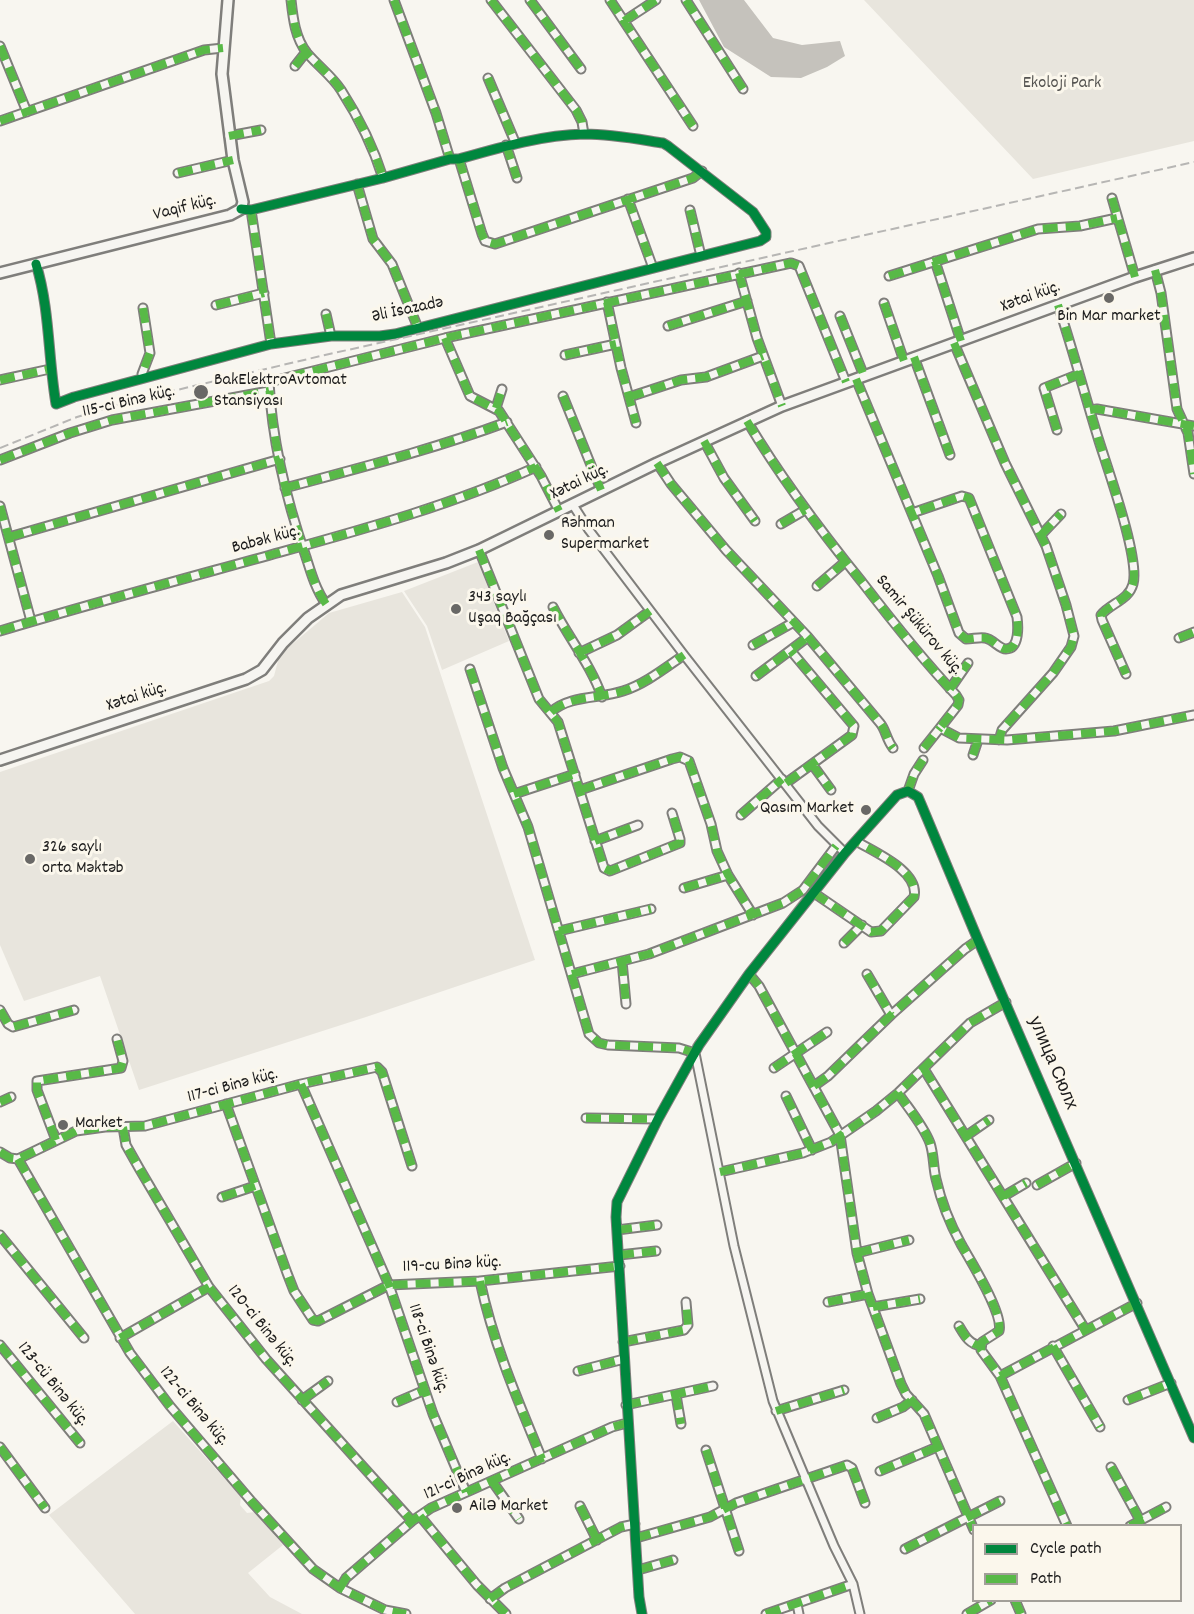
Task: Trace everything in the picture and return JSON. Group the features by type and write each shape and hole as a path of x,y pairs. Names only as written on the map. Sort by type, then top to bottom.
{"street":[{"name":"Vaqif küç.","path":"0,273 230,215 241,209 243,202 229,136 222,74 228,0"},
{"path":"291,0 296,31 306,52 340,89 368,137 383,178"},
{"path":"394,0 436,113 450,159"},
{"path":"491,0 576,110 582,122 584,134"},
{"path":"530,0 581,69"},
{"path":"610,0 693,126"},
{"path":"624,21 656,0"},
{"path":"686,0 743,89"},
{"path":"0,121 204,50 223,48"},
{"path":"1,51 27,112"},
{"path":"295,66 306,52"},
{"path":"488,78 516,142"},
{"path":"229,136 261,130"},
{"path":"241,209 251,210 383,178 516,142 584,134 663,143 702,171 693,178 501,243 490,244 485,241 482,234 459,159"},
{"path":"507,145 517,178"},
{"path":"178,172 233,160"},
{"name":"Əli İsazadə","path":"50,369 56,404 74,397 271,344 331,336 380,336 418,328 760,241 766,237 762,223 753,212 702,171"},
{"path":"357,184 373,239 392,264 418,328"},
{"path":"1112,198 1136,277"},
{"path":"628,199 653,268"},
{"path":"251,210 271,344"},
{"path":"690,210 701,256"},
{"path":"889,276 1038,229 1080,226 1117,218"},
{"name":"Xətai küç.","path":"0,760 246,679 262,670 288,637 326,604 348,592 446,563 479,550 747,421 909,359 1194,258"},
{"path":"935,261 958,342 1005,463 1041,536 1071,623 1073,642 1053,673 1002,730 999,740"},
{"path":"0,380 50,369 42,287 36,264"},
{"path":"326,604 315,583 302,547 285,488 269,382 445,338 784,264 799,266 855,379 962,637 966,639 987,638 1003,648 1010,648 1017,637 1017,616 969,498 962,496 912,513"},
{"path":"1155,270 1161,293 1177,409 1188,433 1194,474"},
{"path":"739,273 763,356 783,406"},
{"path":"216,305 264,293"},
{"path":"668,326 747,301"},
{"path":"607,302 636,423"},
{"path":"884,303 950,455"},
{"path":"1058,305 1119,505 1134,570 1133,587 1128,594 1101,615 1126,674"},
{"path":"142,308 150,353 143,378"},
{"path":"326,314 331,336"},
{"path":"840,316 855,379"},
{"path":"445,338 470,396 496,408 507,422 536,467 559,511"},
{"path":"565,355 616,344"},
{"path":"629,397 681,380 706,377 763,356"},
{"path":"1057,430 1044,388 1079,374"},
{"path":"496,408 502,389"},
{"name":"115-ci Binə küç.","path":"0,460 70,433 112,420 269,391"},
{"path":"562,396 602,490"},
{"path":"1089,410 1097,409 1194,426"},
{"name":"Samir Şükürov küç.","path":"747,421 775,468 805,510 919,656 958,700 958,705 940,728"},
{"path":"285,488 403,456 507,422"},
{"path":"704,441 723,478 755,521"},
{"path":"9,537 280,459"},
{"path":"657,463 671,484 726,550 808,637 884,728 887,740 893,748"},
{"name":"Babək küç.","path":"0,631 302,547 449,502 536,467"},
{"path":"573,505 684,655 836,846 845,854"},
{"path":"0,506 31,621"},
{"path":"781,524 805,510"},
{"path":"1041,536 1061,514"},
{"path":"479,550 539,699 558,722 604,868 610,871 680,843 681,839 672,813"},
{"path":"817,586 845,562"},
{"path":"553,607 602,697"},
{"path":"579,653 616,634 650,611"},
{"path":"753,645 794,622"},
{"path":"1179,638 1194,632"},
{"path":"756,676 808,637"},
{"path":"741,815 784,781 852,735 854,726 791,651"},
{"path":"551,712 561,704 570,701 602,697 633,687 684,655"},
{"path":"950,689 968,663"},
{"path":"470,669 528,827 589,1034 599,1043 679,1048 695,1053"},
{"path":"924,748 940,728 956,737 999,740 1114,731 1194,716"},
{"path":"973,755 978,740"},
{"path":"580,790 672,759 685,759 691,766 711,824 717,851 728,875 753,915"},
{"path":"642,1614 627,1423 617,1202 658,1119 704,1037 749,974 845,854 897,795 908,791 922,760"},
{"path":"812,764 831,790"},
{"path":"514,794 575,774"},
{"name":"улица Сюлх","path":"908,791 918,797 1194,1438"},
{"path":"596,841 638,825"},
{"path":"814,892 871,932 881,931 915,894 909,877 902,869 856,842"},
{"path":"572,974 669,947 753,915 795,896 836,846"},
{"path":"684,888 728,875"},
{"path":"559,931 651,909"},
{"path":"844,943 862,925"},
{"path":"814,1086 828,1076 891,1015 978,940"},
{"path":"622,961 626,1004"},
{"path":"749,974 759,986 840,1135 857,1253 868,1294 898,1377 924,1414 972,1526"},
{"path":"867,974 891,1015"},
{"path":"720,1172 812,1150 840,1135 898,1093 970,1023 1006,1002"},
{"path":"0,1010 8,1024 13,1027 74,1010"},
{"path":"774,1068 827,1032"},
{"path":"56,1140 37,1090 37,1081 121,1068 123,1061 117,1039"},
{"path":"695,1053 734,1246 776,1411 834,1546 853,1584 860,1614"},
{"name":"117-ci Binə küç.","path":"18,1159 76,1131 145,1126 301,1084 371,1068 380,1069 412,1166"},
{"path":"924,1069 1085,1329"},
{"name":"118-ci Binə küç.","path":"301,1084 389,1285 425,1390 466,1492"},
{"path":"898,1093 923,1129 929,1142 935,1177 949,1218 983,1282 1000,1323 999,1330 982,1342 981,1350 1000,1376 1066,1524"},
{"path":"0,1102 11,1096"},
{"path":"786,1096 812,1150"},
{"name":"119-cu Binə küç.","path":"226,1104 294,1291 313,1320 318,1321 389,1285 480,1281 620,1266"},
{"path":"586,1118 658,1119"},
{"path":"966,1136 989,1120"},
{"name":"120-ci Binə küç.","path":"123,1127 126,1145 209,1287 266,1359 412,1521"},
{"path":"0,1152 10,1158 18,1159"},
{"name":"122-ci Binə küç.","path":"18,1159 120,1338 170,1406 313,1569 340,1588 385,1610 406,1614"},
{"path":"1037,1185 1076,1163"},
{"path":"1004,1196 1026,1183"},
{"path":"222,1197 255,1186"},
{"path":"617,1230 657,1225"},
{"path":"0,1235 84,1338"},
{"path":"857,1253 909,1240"},
{"path":"619,1255 656,1251"},
{"path":"480,1281 485,1310 498,1350 542,1459"},
{"path":"120,1338 209,1287"},
{"path":"828,1302 868,1294"},
{"path":"873,1307 920,1299"},
{"path":"623,1342 684,1330 688,1325 686,1302"},
{"path":"1000,1376 1137,1303"},
{"path":"959,1326 968,1341 981,1346"},
{"name":"123-cü Binə küç.","path":"0,1345 80,1443"},
{"path":"1053,1346 1100,1427"},
{"path":"578,1371 624,1359"},
{"path":"302,1400 327,1381"},
{"path":"1128,1400 1171,1383"},
{"path":"627,1406 713,1386"},
{"path":"397,1402 425,1390"},
{"path":"776,1411 844,1390"},
{"path":"676,1395 681,1424"},
{"path":"877,1418 912,1400"},
{"name":"121-ci Binə küç.","path":"340,1588 346,1578 420,1516 466,1492 612,1427 627,1423"},
{"path":"0,1447 45,1508"},
{"path":"880,1471 937,1447"},
{"path":"706,1450 740,1551"},
{"path":"636,1538 710,1517 736,1503 847,1465 865,1503"},
{"path":"1111,1467 1140,1520"},
{"path":"492,1481 519,1519"},
{"path":"905,1550 1000,1501"},
{"path":"580,1506 597,1540"},
{"path":"1133,1524 1166,1507"},
{"path":"420,1516 490,1599 506,1614"},
{"path":"490,1599 505,1588 621,1527 635,1524"},
{"path":"638,1570 673,1560"},
{"path":"766,1614 853,1584"},
{"path":"967,1614 988,1602"},
{"path":"797,1604 799,1614"}],"shaded area":[{"path":"699,0 744,0 773,38 802,45 840,41 845,56 801,78 771,77 724,47"},
{"name":"Ekoloji Park","path":"864,0 1194,0 1194,141 1033,179"},
{"name":"343 saylı Uşaq Bağçası","path":"478,562 509,641 442,670 427,626 404,591"},
{"path":"402,592 425,627 535,960 139,1090 100,976 24,1001 0,945 0,772 269,681 274,676 279,657 283,652 329,613"},
{"path":"173,1421 241,1497 240,1505 247,1513 255,1512 283,1545 248,1573 270,1597 302,1614 135,1614 49,1515"}],"waterway":[{"path":"768,944 837,852"},
{"path":"693,1045 727,999"}],"railway":[{"path":"0,448 77,417 126,402 325,355 1194,162"}],"marked path":[{"path":"291,0 297,34 303,47 333,80 348,101 370,143 383,178"},
{"path":"394,0 436,113 450,159"},
{"path":"491,0 576,110 582,122 584,134"},
{"path":"530,0 581,69"},
{"path":"610,0 693,126"},
{"path":"624,21 656,0"},
{"path":"686,0 743,89"},
{"path":"0,46 27,112"},
{"path":"0,121 204,50 223,48"},
{"path":"295,66 306,52"},
{"path":"488,78 515,142"},
{"path":"229,136 261,130"},
{"path":"506,145 517,178"},
{"path":"459,159 482,234 485,241 495,244 693,178 702,171"},
{"path":"178,173 233,160"},
{"path":"357,184 373,239 392,264 418,328"},
{"path":"1112,198 1135,277"},
{"path":"628,199 653,268"},
{"path":"251,210 271,344"},
{"path":"690,210 701,256"},
{"path":"889,276 1038,229 1080,226 1117,218"},
{"path":"935,261 961,341"},
{"path":"326,604 312,575 287,493 273,426 269,382 445,338 791,263 799,266 846,382"},
{"path":"1155,270 1161,293 1177,409 1188,433 1194,474"},
{"path":"739,273 757,338 782,406"},
{"path":"216,305 264,293"},
{"path":"668,326 747,301"},
{"path":"607,302 636,423"},
{"path":"884,303 904,361"},
{"path":"1058,305 1122,514 1132,555 1134,572 1131,589 1124,598 1101,615 1126,674"},
{"path":"143,308 150,353 142,374 143,378"},
{"path":"326,314 331,336"},
{"path":"840,316 864,376"},
{"path":"445,338 470,396 499,411 541,476 559,511"},
{"path":"954,343 1005,463 1046,546 1074,636 1071,647 1053,673 1002,730 999,740"},
{"path":"565,355 616,344"},
{"path":"629,397 681,380 706,377 763,356"},
{"path":"914,357 950,455"},
{"path":"0,380 50,369"},
{"path":"1057,430 1044,388 1079,374"},
{"path":"856,379 938,576 959,633 966,639 985,638 1003,649 1011,648 1017,636 1017,617 969,498 962,496 912,513"},
{"path":"496,408 502,389"},
{"path":"0,460 70,433 112,420 269,391"},
{"path":"563,396 601,490"},
{"path":"1090,410 1097,409 1194,426"},
{"path":"747,421 787,483 831,543 907,640 956,695 959,700 958,705 940,728 959,738 1007,740 1114,731 1194,715"},
{"path":"285,488 424,449 507,422"},
{"path":"704,441 724,478 755,521"},
{"path":"9,537 280,459"},
{"path":"657,463 671,484 726,550 808,637 880,723 893,748"},
{"path":"0,631 378,524 474,493 536,467"},
{"path":"0,506 31,621"},
{"path":"781,524 805,510"},
{"path":"1041,535 1061,514"},
{"path":"479,550 539,699 558,722 604,868 610,871 680,843 672,813"},
{"path":"817,586 845,562"},
{"path":"553,607 592,674 602,697"},
{"path":"579,653 617,635 650,611"},
{"path":"753,645 794,622"},
{"path":"1179,638 1194,632"},
{"path":"756,676 808,637"},
{"path":"786,783 852,735 854,726 791,651"},
{"path":"551,712 576,700 614,694 631,688 684,655"},
{"path":"950,689 968,663"},
{"path":"470,669 503,768 528,827 589,1034 599,1043 608,1045 679,1048 695,1053 694,1055"},
{"path":"924,748 940,728"},
{"path":"973,755 978,740"},
{"path":"580,790 672,759 680,757 689,761 711,824 717,851 728,875 753,915"},
{"path":"908,791 914,774 923,760"},
{"path":"812,764 831,790"},
{"path":"514,794 575,774"},
{"path":"741,815 782,779"},
{"path":"595,841 638,825"},
{"path":"814,893 871,932 881,931 914,897 914,888 903,871 894,863 856,841"},
{"path":"572,974 649,954 783,903 803,890 836,846"},
{"path":"684,888 728,875"},
{"path":"559,931 651,909"},
{"path":"844,943 862,925"},
{"path":"814,1086 828,1076 891,1015 965,949 978,940"},
{"path":"622,961 626,1004"},
{"path":"749,974 759,986 840,1135 857,1253 868,1294 901,1384 906,1394 924,1414 972,1525"},
{"path":"867,974 891,1015"},
{"path":"720,1172 803,1153 831,1142 898,1093 970,1023 1006,1002"},
{"path":"0,1010 8,1024 13,1027 74,1010"},
{"path":"774,1068 827,1032"},
{"path":"56,1140 37,1090 37,1081 121,1068 123,1061 117,1039"},
{"path":"0,1152 10,1158 18,1159 76,1131 105,1127 145,1126 301,1084 377,1067 382,1072 412,1166"},
{"path":"924,1069 1085,1329"},
{"path":"301,1084 389,1285 433,1414 466,1492"},
{"path":"898,1093 927,1136 946,1212 996,1312 999,1331 982,1342 981,1350 1000,1376 1066,1524"},
{"path":"786,1096 812,1150"},
{"path":"0,1102 11,1097"},
{"path":"226,1104 294,1291 313,1320 318,1321 389,1285 480,1281 620,1266"},
{"path":"586,1118 658,1119"},
{"path":"966,1136 989,1120"},
{"path":"123,1127 126,1145 209,1287 266,1359 412,1521"},
{"path":"18,1159 130,1353 170,1406 313,1569 340,1588 385,1610 406,1614"},
{"path":"1037,1185 1076,1163"},
{"path":"1004,1196 1026,1183"},
{"path":"222,1197 255,1186"},
{"path":"617,1230 657,1225"},
{"path":"0,1235 84,1338"},
{"path":"857,1253 909,1240"},
{"path":"619,1255 656,1251"},
{"path":"480,1281 499,1349 542,1459"},
{"path":"120,1338 209,1287"},
{"path":"828,1302 868,1294"},
{"path":"873,1307 920,1299"},
{"path":"623,1342 684,1330 688,1325 686,1302"},
{"path":"1000,1376 1137,1303"},
{"path":"959,1326 970,1341 981,1346"},
{"path":"0,1345 80,1443"},
{"path":"1053,1346 1100,1427"},
{"path":"578,1371 624,1359"},
{"path":"302,1400 328,1381"},
{"path":"1128,1400 1171,1383"},
{"path":"626,1405 713,1386"},
{"path":"397,1402 425,1390"},
{"path":"776,1411 844,1390"},
{"path":"676,1395 681,1424"},
{"path":"877,1418 903,1407 912,1400"},
{"path":"340,1588 346,1578 412,1521 431,1508 612,1427 627,1423"},
{"path":"0,1447 45,1508"},
{"path":"880,1471 937,1447"},
{"path":"706,1450 739,1551"},
{"path":"636,1538 710,1517 736,1503 847,1465 852,1468 865,1503"},
{"path":"1111,1467 1140,1520"},
{"path":"492,1481 519,1519"},
{"path":"905,1549 1000,1501"},
{"path":"580,1506 597,1540"},
{"path":"1134,1524 1166,1507"},
{"path":"420,1516 477,1585 506,1614"},
{"path":"490,1599 505,1588 621,1527 635,1524"},
{"path":"638,1570 673,1560"},
{"path":"766,1614 853,1584"},
{"path":"967,1614 988,1602"},
{"path":"1016,1602 1021,1614"}],"cycle path":[{"path":"36,264 44,298 56,404 74,397 271,344 331,336 395,334 760,241 766,237 766,232 753,212 668,146 663,143 595,134 569,135 522,142 251,210 241,209"},
{"path":"642,1614 639,1597 616,1217 617,1202 658,1119 699,1045 749,974 845,853 897,795 908,791 918,797 1194,1438"}],"place":[{"name":"Bin Mar market","path":"1109,298"},
{"name":"BakElektroAvtomat Stansiyası","path":"201,392"},
{"name":"Rəhman Supermarket","path":"549,535"},
{"name":"343 saylı Uşaq Bağçası","path":"456,609"},
{"name":"Qasım Market","path":"866,810"},
{"name":"326 saylı orta Məktəb","path":"30,859"},
{"name":"Market","path":"63,1125"},
{"name":"Ailә Market","path":"457,1508"}]}
